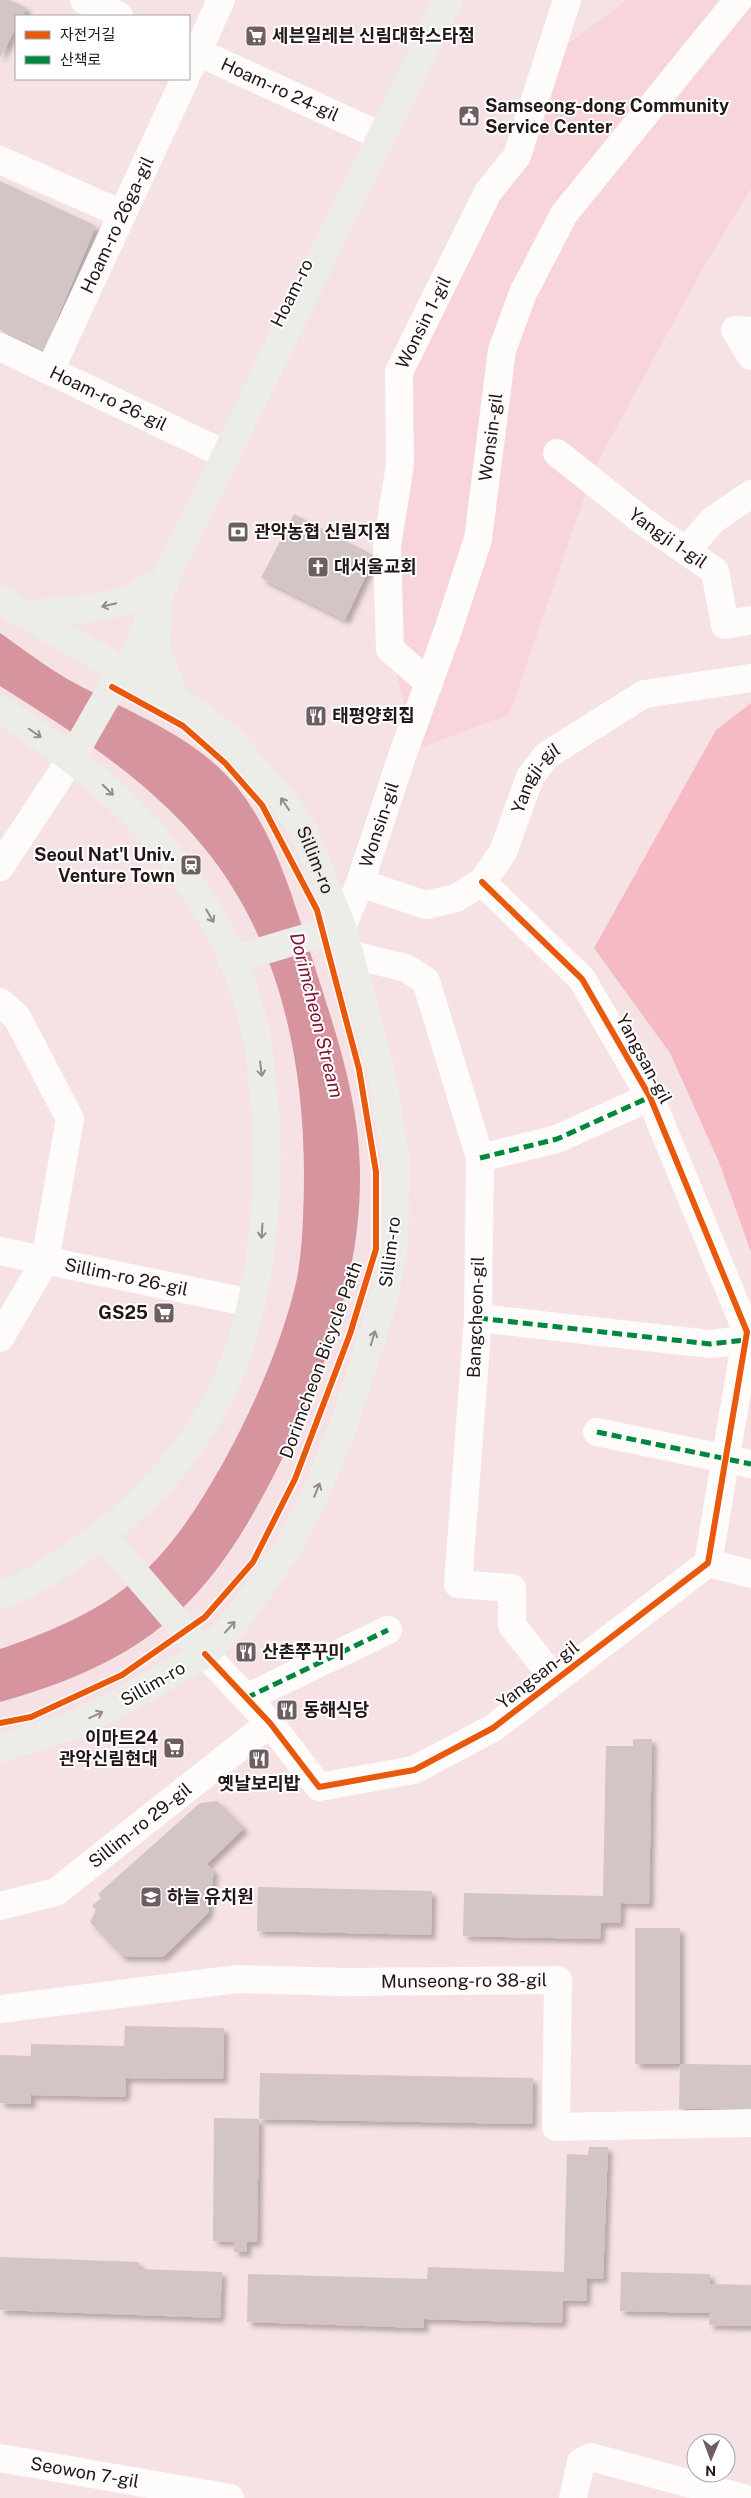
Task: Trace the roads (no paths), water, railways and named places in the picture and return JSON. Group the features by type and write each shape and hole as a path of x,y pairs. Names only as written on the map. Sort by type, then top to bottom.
{"main road":[{"name":"Hoam-ro","path":"156,587 216,450 370,131 428,0"},
{"path":"73,755 116,679 156,587 448,0"},
{"path":"0,600 25,615 90,608 132,599 156,587"},
{"path":"156,587 156,647 175,700"},
{"name":"Sillim-ro","path":"0,1748 72,1726 114,1706 205,1654 232,1626 267,1579 287,1549 313,1500 344,1424 384,1299 394,1244 396,1161 381,1070 342,927 304,832 282,799 232,740 200,715 175,700 116,679 25,615"},
{"path":"0,708 73,755 104,785 163,849 188,881 211,917 232,960 257,1034 265,1100 266,1170 261,1245 251,1303 235,1360 209,1415 180,1459 146,1498 103,1536 46,1574 0,1595"},
{"path":"232,960 342,927"},
{"path":"103,1536 205,1654"}],"street":[{"path":"84,0 117,15"},
{"path":"192,57 221,0"},
{"name":"Wonsin 1-gil","path":"429,684 390,649 387,546 400,465 399,372 488,192 517,156 566,0"},
{"name":"Wonsin-gil","path":"342,927 360,883 478,539 502,350 523,293 564,214 738,0"},
{"name":"Hoam-ro 24-gil","path":"192,57 370,131"},
{"name":"Hoam-ro 26ga-gil","path":"50,370 185,80"},
{"path":"0,160 122,214"},
{"path":"751,331 735,330 751,356"},
{"name":"Hoam-ro 26-gil","path":"0,346 216,450"},
{"name":"Yangji 1-gil","path":"556,453 644,522 715,571 725,626 751,620"},
{"path":"686,551 712,520 751,494"},
{"name":"Yangji-gil","path":"360,883 426,905 456,898 482,882 503,852 530,777 546,755 644,694 751,678"},
{"path":"0,867 73,755"},
{"path":"0,829 27,826"},
{"name":"Yangsan-gil","path":"205,1654 270,1723 319,1787 414,1770 493,1728 708,1563 738,1461 748,1342 747,1332 650,1097 582,979 482,882"},
{"name":"Bangcheon-gil","path":"349,954 406,968 426,981 480,1158 478,1318 458,1584 512,1588 512,1625 555,1680"},
{"path":"0,1002 17,1017 70,1119 45,1260 0,1338"},
{"path":"480,1158 557,1139 650,1097"},
{"name":"Sillim-ro 26-gil","path":"0,1251 251,1303"},
{"path":"478,1318 710,1344 748,1342"},
{"path":"597,1432 738,1461"},
{"path":"708,1563 751,1566"},
{"path":"708,1563 751,1574"},
{"path":"246,1698 388,1630"},
{"name":"Sillim-ro 29-gil","path":"0,1906 56,1892 270,1723"},
{"name":"Munseong-ro 38-gil","path":"0,2009 238,1979 345,1982 558,1980 556,2127 751,2123"},
{"path":"572,2498 581,2462 591,2457 743,2498"},
{"name":"Seowon 7-gil","path":"0,2458 213,2496"}],"water":[{"name":"Dorimcheon Stream","path":"0,633 69,680 159,726 201,752 220,768 251,806 273,847 282,869 298,913 337,1037 356,1119 360,1174 359,1214 354,1253 346,1292 322,1368 291,1442 250,1518 225,1558 196,1594 144,1640 105,1663 85,1672 43,1689 0,1702 0,1649 63,1624 121,1591 152,1564 165,1549 213,1481 254,1402 287,1317 300,1256 303,1227 304,1177 300,1098 295,1058 287,1020 276,982 262,945 245,909 223,873 169,809 105,756 0,686"}],"place":[{"name":"세븐일레븐 신림대학스타점","path":"256,36"},
{"name":"Samseong-dong Community Service Center","path":"469,116"},
{"name":"관악농협 신림지점","path":"238,532"},
{"name":"대서울교회","path":"318,567"},
{"name":"태평양회집","path":"316,716"},
{"name":"Seoul Nat'l Univ. Venture Town","path":"191,865"},
{"name":"GS25","path":"164,1313"},
{"name":"산촌쭈꾸미","path":"246,1652"},
{"name":"동해식당","path":"287,1710"},
{"name":"이마트24 관악신림현대","path":"174,1748"},
{"name":"옛날보리밥","path":"259,1759"},
{"name":"하늘 유치원","path":"151,1897"}]}
